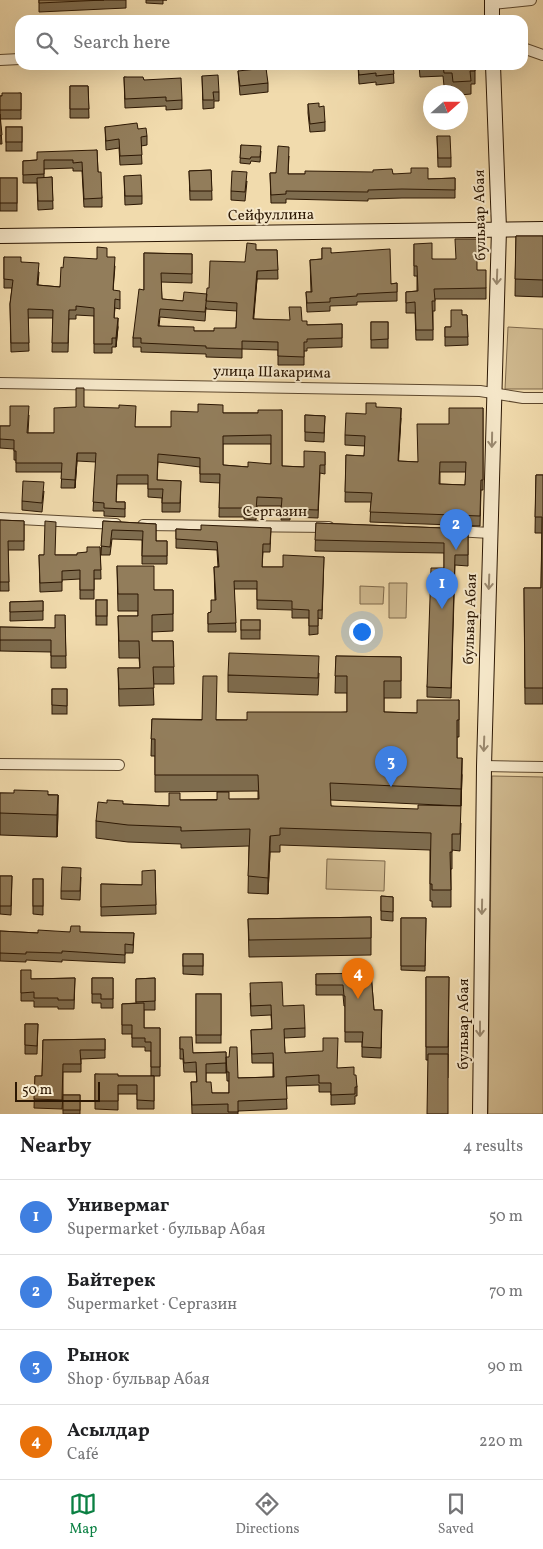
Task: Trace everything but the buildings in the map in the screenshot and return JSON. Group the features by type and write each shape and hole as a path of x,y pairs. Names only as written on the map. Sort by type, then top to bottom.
{"main road":[{"path":"492,2 492,15"},
{"name":"бульвар Абая","path":"480,1114 484,766 499,229 494,70"},
{"name":"Сейфуллина","path":"0,236 543,230"}],"street":[{"path":"492,2 531,0"},
{"path":"528,50 543,55"},
{"path":"0,60 15,59"},
{"name":"улица Шакарима","path":"0,383 480,391 522,398 543,398"},
{"name":"Сергазин","path":"0,518 179,526 337,528"},
{"path":"443,531 490,533"},
{"path":"0,764 119,765"},
{"path":"484,766 543,767"}],"shaded area":[{"path":"508,327 543,329 543,389 505,389"},
{"path":"389,583 407,583 406,618 389,618"},
{"path":"360,586 384,587 383,604 360,604"},
{"path":"492,776 543,777 543,1114 488,1114"},
{"path":"327,859 385,861 384,891 326,889"}],"place":[{"name":"Байтерек","path":"456,550"},
{"name":"Универмаг","path":"442,609"},
{"name":"Рынок","path":"391,787"},
{"name":"Асылдар","path":"358,999"}]}
